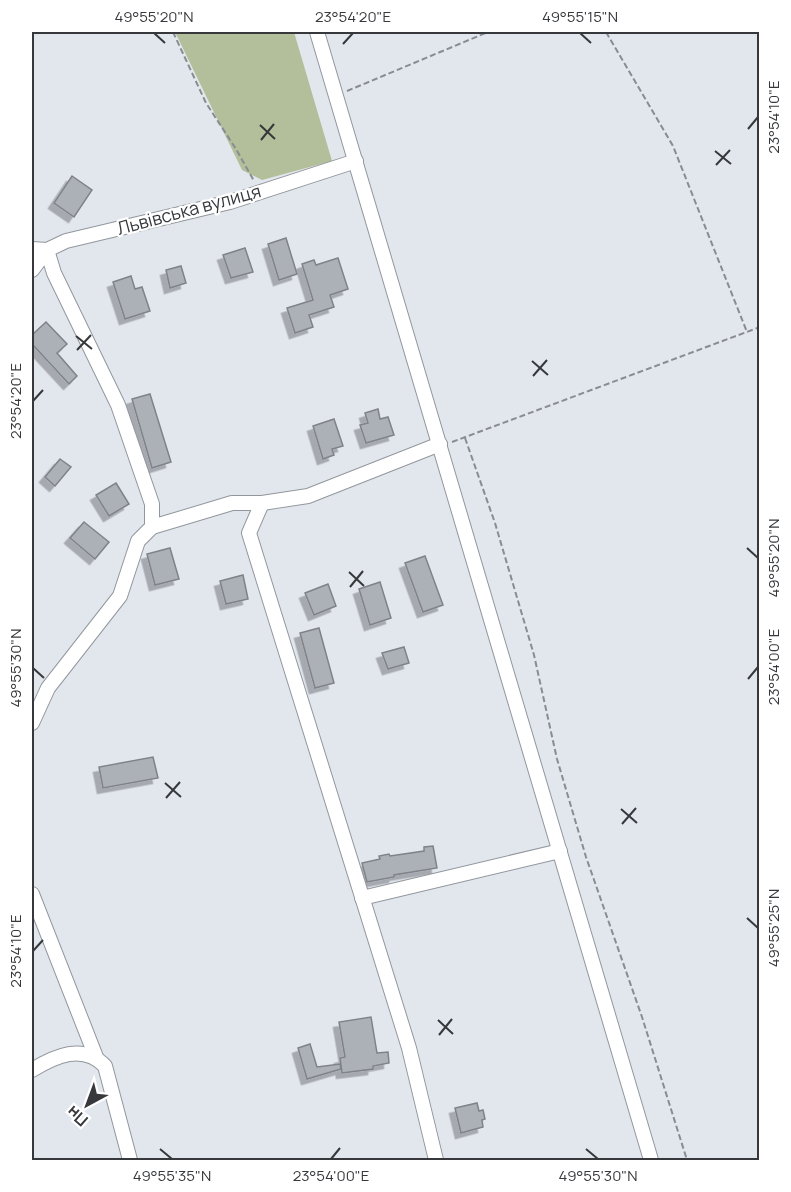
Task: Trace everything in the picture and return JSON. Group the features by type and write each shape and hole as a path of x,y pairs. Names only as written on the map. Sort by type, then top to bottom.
{"street":[{"path":"317,32 651,1161"},
{"name":"Львівська вулиця","path":"32,249 46,249 66,241 230,202 356,161"},
{"path":"32,270 46,249"},
{"path":"46,249 54,273 118,405 152,504 152,527"},
{"path":"32,723 48,688 120,596 138,542 152,527 232,502 261,503 309,496 440,444"},
{"path":"261,503 249,533 409,1048 436,1161"},
{"path":"362,898 560,851"},
{"path":"32,894 96,1057 105,1066 130,1161"},
{"path":"32,1070 51,1059 85,1053 96,1057"}],"path":[{"path":"173,32 206,103 260,192"},
{"path":"336,94 488,32"},
{"path":"606,32 673,146 747,332"},
{"path":"440,444 465,438 759,327"},
{"path":"465,438 495,523 534,655 557,759 586,857 642,1017 687,1161"}],"green space":[{"path":"175,32 294,32 332,161 262,180 242,170"}],"building":[{"path":"72,176 92,190 74,217 54,203"},
{"path":"286,238 297,274 279,280 268,244"},
{"path":"245,248 253,272 231,278 223,255"},
{"path":"338,258 348,289 330,295 334,307 309,315 313,327 295,333 287,308 313,300 302,264 314,260 316,265"},
{"path":"181,266 186,283 170,288 166,270"},
{"path":"131,276 135,289 142,287 150,311 125,319 113,282"},
{"path":"46,322 67,344 57,353 77,376 69,384 32,344 32,335"},
{"path":"150,394 171,462 152,468 132,399"},
{"path":"378,409 380,419 388,417 394,435 366,443 360,425 368,423 365,413"},
{"path":"334,419 343,446 332,449 334,455 323,459 313,426"},
{"path":"60,459 71,467 55,486 45,477"},
{"path":"116,483 129,504 109,516 96,495"},
{"path":"84,522 109,542 95,559 70,538"},
{"path":"170,548 179,579 155,585 147,554"},
{"path":"425,556 443,605 423,612 405,563"},
{"path":"243,575 248,599 226,604 220,581"},
{"path":"380,582 391,618 370,625 359,589"},
{"path":"328,584 336,606 314,615 305,593"},
{"path":"319,628 334,683 315,688 300,633"},
{"path":"404,647 409,663 388,669 382,653"},
{"path":"153,757 158,778 103,788 99,767"},
{"path":"433,846 437,868 367,882 362,863 380,859 379,856 424,851 424,847"},
{"path":"371,1017 377,1053 388,1052 389,1063 373,1066 373,1069 342,1073 340,1058 345,1057 339,1022"},
{"path":"310,1044 317,1067 340,1064 341,1069 307,1079 298,1048"},
{"path":"477,1103 479,1111 483,1110 485,1119 482,1120 483,1127 461,1133 455,1108"}]}
